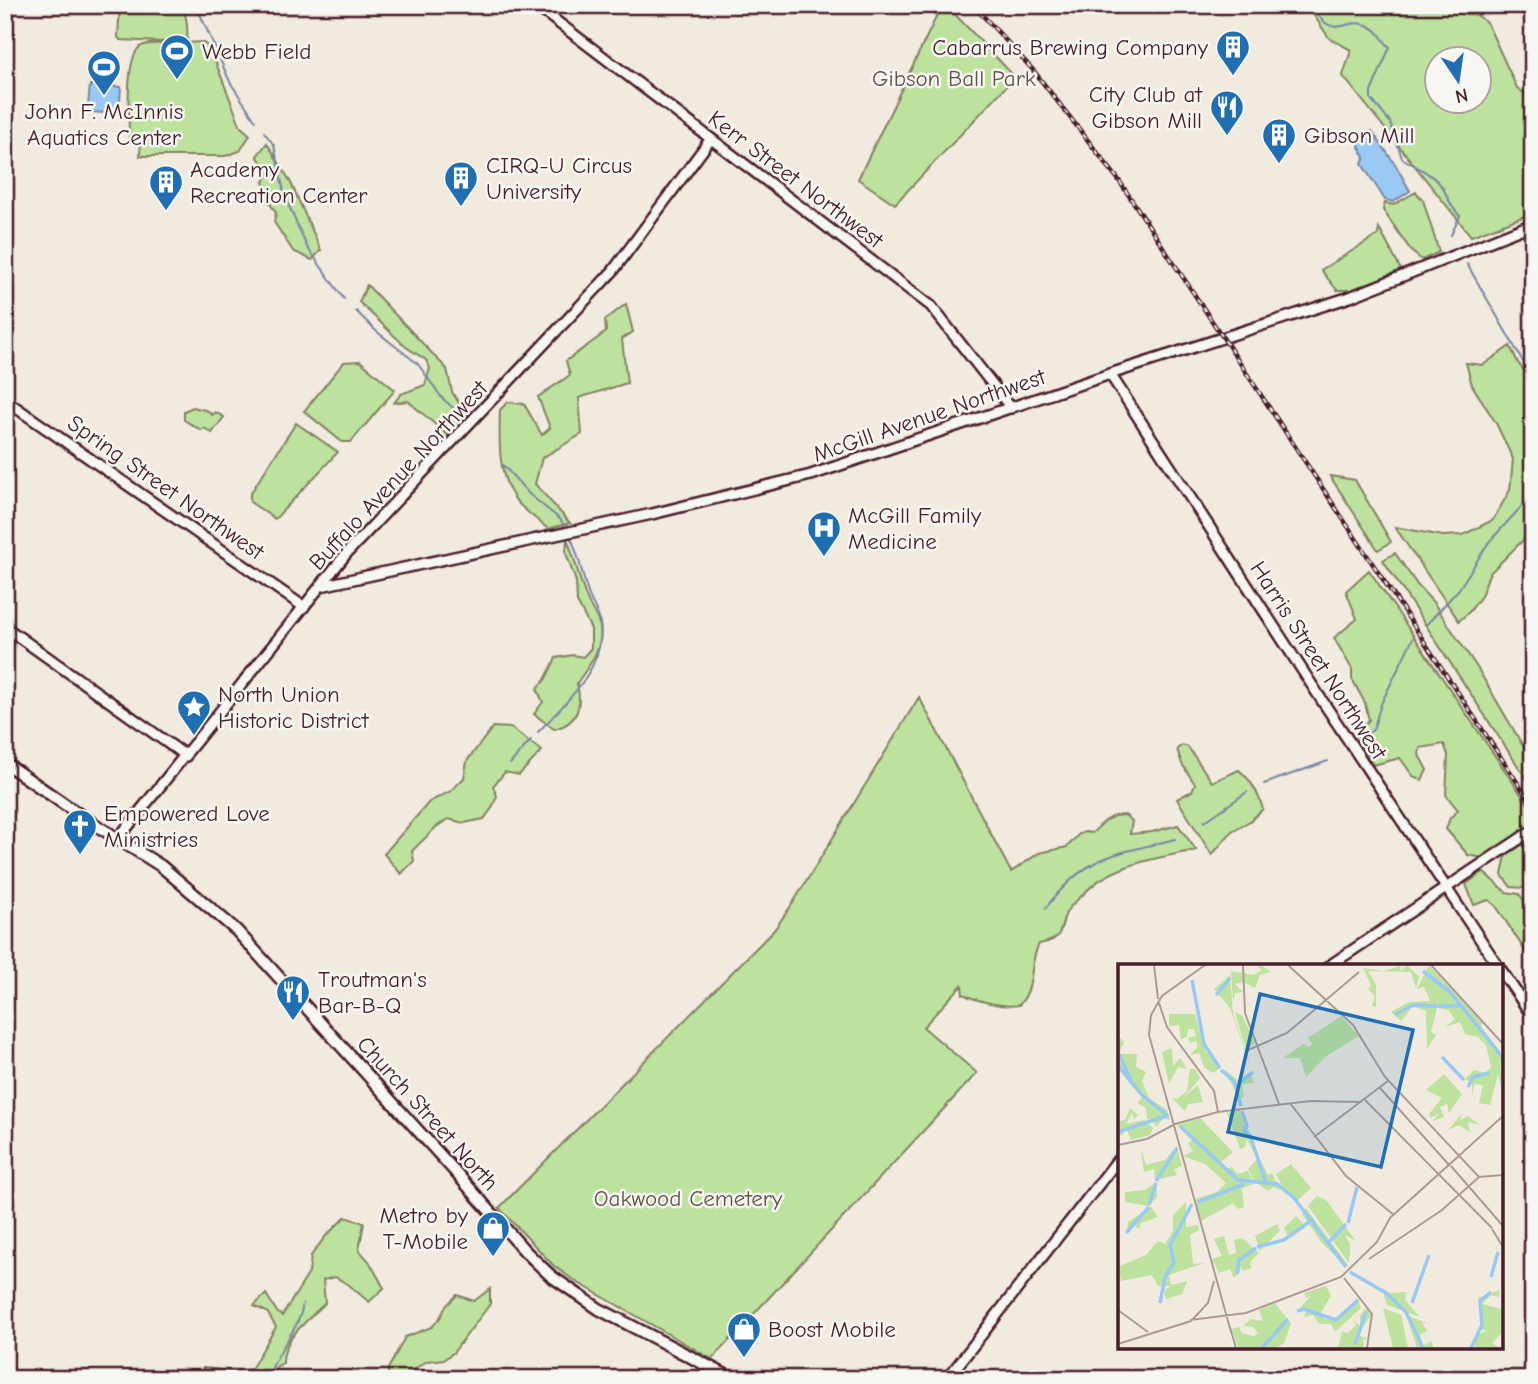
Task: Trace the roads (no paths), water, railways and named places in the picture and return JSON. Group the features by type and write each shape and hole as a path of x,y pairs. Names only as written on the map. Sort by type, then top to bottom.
{"main road":[{"name":"Church Street North","path":"5,764 161,866 236,930 543,1269 599,1309 733,1379"}],"street":[{"name":"Kerr Street Northwest","path":"535,5 931,306 1011,408"},
{"name":"Buffalo Avenue Northwest","path":"117,839 346,555 613,271 710,140"},
{"name":"McGill Avenue Northwest","path":"321,586 789,481 1350,297 1533,224"},
{"name":"Harris Street Northwest","path":"1110,374 1497,964"},
{"name":"Spring Street Northwest","path":"5,400 304,607"},
{"path":"5,627 186,756"},
{"path":"1332,964 1533,830"},
{"path":"1503,973 1533,1017"},
{"path":"947,1379 1118,1160"}],"water":[{"name":"John F. McInnis Aquatics Center","path":"90,85 121,87 119,114 92,112 88,106"},
{"path":"1372,131 1410,191 1393,202 1385,200 1362,164 1365,157 1359,147 1360,139"}],"waterway":[{"path":"196,5 230,82 256,121"},
{"path":"1310,5 1327,24 1334,27 1354,24 1371,27 1390,47 1371,92 1371,99 1390,122 1402,158 1439,183 1460,216 1451,235"},
{"path":"264,132 274,145 285,197 307,247 344,299"},
{"path":"1467,264 1533,379"},
{"path":"356,311 376,331 418,364 442,398 461,415"},
{"path":"503,465 530,495 561,520 564,526"},
{"path":"1427,624 1459,589 1489,542 1533,494"},
{"path":"538,732 582,683 591,669 600,639 599,619 570,536"},
{"path":"1355,741 1373,730 1381,704 1413,638"},
{"path":"510,764 531,740"},
{"path":"1264,784 1328,761"},
{"path":"1204,822 1247,792"},
{"path":"1045,909 1074,877 1088,867 1118,854 1175,839"},
{"path":"269,1379 276,1359 297,1323 303,1303"}],"railway":[{"path":"973,5 1033,70 1118,179 1533,806"}],"place":[{"name":"Cabarrus Brewing Company","path":"1233,77"},
{"name":"Webb Field","path":"177,81"},
{"name":"John F. McInnis Aquatics Center","path":"104,97"},
{"name":"City Club at Gibson Mill","path":"1227,137"},
{"name":"Gibson Mill","path":"1279,165"},
{"name":"CIRQ-U Circus University","path":"461,208"},
{"name":"Academy Recreation Center","path":"166,212"},
{"name":"McGill Family Medicine","path":"824,558"},
{"name":"North Union Historic District","path":"194,737"},
{"name":"Empowered Love Ministries","path":"80,856"},
{"name":"Troutman's Bar-B-Q","path":"293,1022"},
{"name":"Metro by T-Mobile","path":"493,1258"},
{"name":"Boost Mobile","path":"744,1359"}],"park label":[{"name":"Gibson Ball Park","path":"954,78"},
{"name":"Oakwood Cemetery","path":"688,1198"}]}
